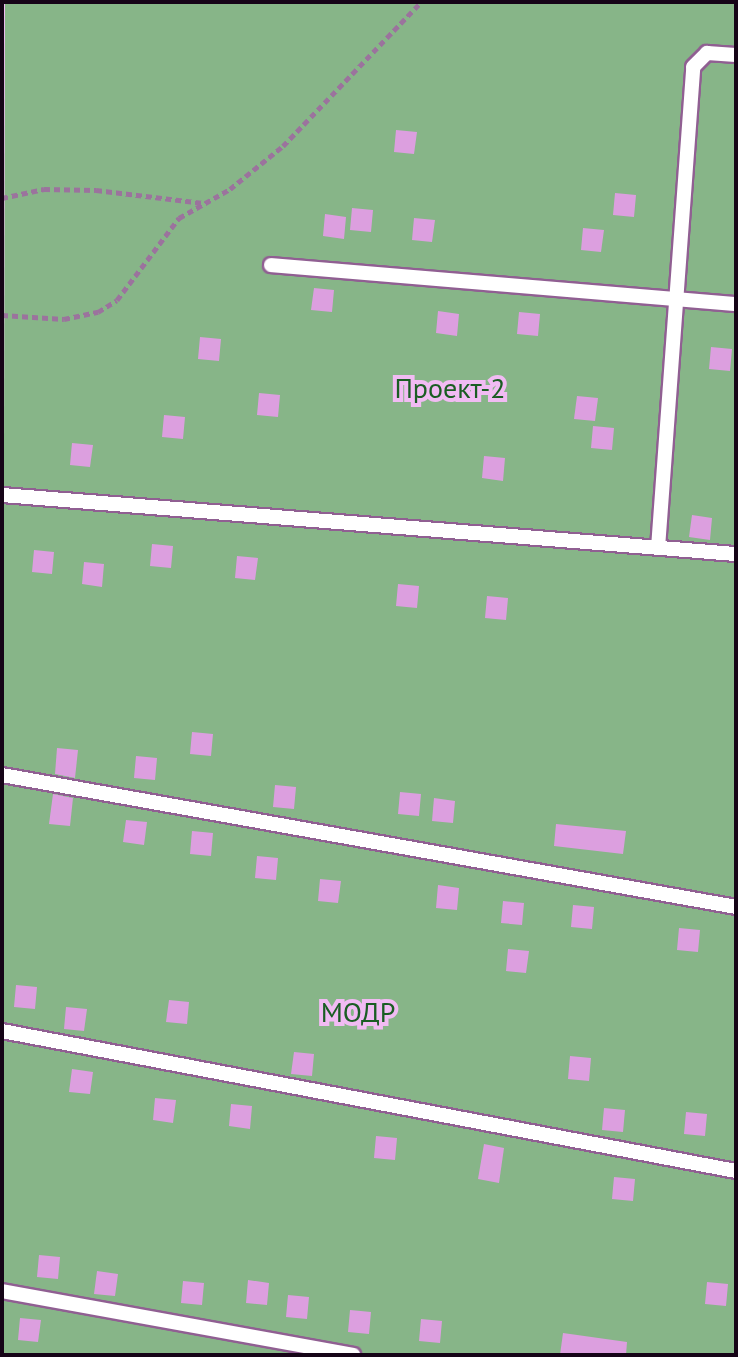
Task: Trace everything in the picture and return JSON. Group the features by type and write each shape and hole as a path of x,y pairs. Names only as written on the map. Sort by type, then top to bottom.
{"lane":[{"path":"658,548 693,67 707,53 736,55"},
{"path":"271,265 736,304"},
{"path":"2,495 736,554"},
{"path":"2,775 736,907"},
{"path":"2,1031 736,1171"},
{"path":"2,1291 353,1355"}],"path":[{"path":"2,315 64,319 98,312 117,300 179,218 205,203 283,146 421,2"},
{"path":"2,198 44,189 96,190 205,203"}],"green space":[{"path":"5,2 736,2 736,1355 2,1355"}],"building":[{"path":"396,130 417,132 414,154 394,152"},
{"path":"615,193 636,195 634,217 613,215"},
{"path":"352,208 373,210 371,232 350,230"},
{"path":"325,214 346,217 344,239 323,236"},
{"path":"414,218 435,220 432,242 412,240"},
{"path":"583,228 604,230 601,252 581,250"},
{"path":"314,288 334,290 332,312 311,310"},
{"path":"438,311 459,314 457,336 436,333"},
{"path":"519,312 540,314 538,336 517,334"},
{"path":"200,337 221,339 219,361 198,359"},
{"path":"711,347 732,349 730,371 709,369"},
{"path":"259,393 280,395 278,417 257,415"},
{"path":"577,396 598,398 595,421 574,419"},
{"path":"164,415 185,417 183,439 162,437"},
{"path":"593,426 614,428 612,450 591,448"},
{"path":"72,443 93,445 90,467 70,465"},
{"path":"484,456 505,458 503,481 482,478"},
{"path":"692,515 712,518 710,540 689,537"},
{"path":"152,544 173,546 171,568 150,566"},
{"path":"34,550 54,552 52,574 32,572"},
{"path":"237,556 258,558 255,580 235,578"},
{"path":"84,562 104,564 102,587 82,584"},
{"path":"398,584 419,586 417,608 396,606"},
{"path":"487,596 508,598 506,620 485,618"},
{"path":"192,732 213,734 211,756 190,754"},
{"path":"57,748 78,750 75,778 55,774"},
{"path":"136,756 157,758 155,780 134,778"},
{"path":"275,785 296,787 294,809 273,807"},
{"path":"400,792 421,794 419,816 398,814"},
{"path":"53,794 73,798 70,826 49,824"},
{"path":"434,798 455,801 453,823 432,821"},
{"path":"126,820 147,822 144,845 123,842"},
{"path":"556,824 626,831 623,854 554,846"},
{"path":"192,831 213,833 211,856 190,854"},
{"path":"257,856 278,858 276,880 255,878"},
{"path":"320,879 341,881 338,903 318,901"},
{"path":"438,885 459,888 457,910 436,908"},
{"path":"503,901 524,903 522,925 501,923"},
{"path":"573,905 594,907 592,929 571,927"},
{"path":"679,928 700,930 698,952 677,950"},
{"path":"508,949 529,951 526,973 506,971"},
{"path":"16,985 37,987 35,1009 14,1007"},
{"path":"169,1000 189,1002 187,1024 166,1022"},
{"path":"66,1007 87,1009 84,1031 64,1029"},
{"path":"294,1052 314,1054 312,1076 291,1074"},
{"path":"570,1056 591,1058 589,1081 568,1079"},
{"path":"72,1069 93,1072 90,1094 69,1092"},
{"path":"155,1098 176,1100 173,1123 153,1120"},
{"path":"231,1104 252,1106 250,1129 229,1126"},
{"path":"604,1108 625,1110 623,1132 602,1130"},
{"path":"686,1112 707,1114 705,1136 684,1134"},
{"path":"376,1136 397,1138 395,1160 374,1158"},
{"path":"484,1144 504,1148 499,1183 478,1179"},
{"path":"614,1177 635,1179 633,1201 612,1199"},
{"path":"39,1255 60,1257 58,1279 37,1277"},
{"path":"97,1271 118,1274 115,1296 94,1294"},
{"path":"248,1280 269,1283 267,1305 246,1303"},
{"path":"183,1281 204,1283 202,1305 181,1303"},
{"path":"707,1282 728,1284 726,1306 705,1304"},
{"path":"288,1295 309,1297 307,1319 286,1317"},
{"path":"350,1310 371,1312 369,1334 348,1332"},
{"path":"20,1318 41,1320 38,1342 18,1340"},
{"path":"421,1319 442,1321 440,1343 419,1341"},
{"path":"563,1333 627,1342 626,1355 560,1355"}],"park label":[{"name":"Проект-2","path":"450,388"},
{"name":"МОДР","path":"358,1012"}]}
